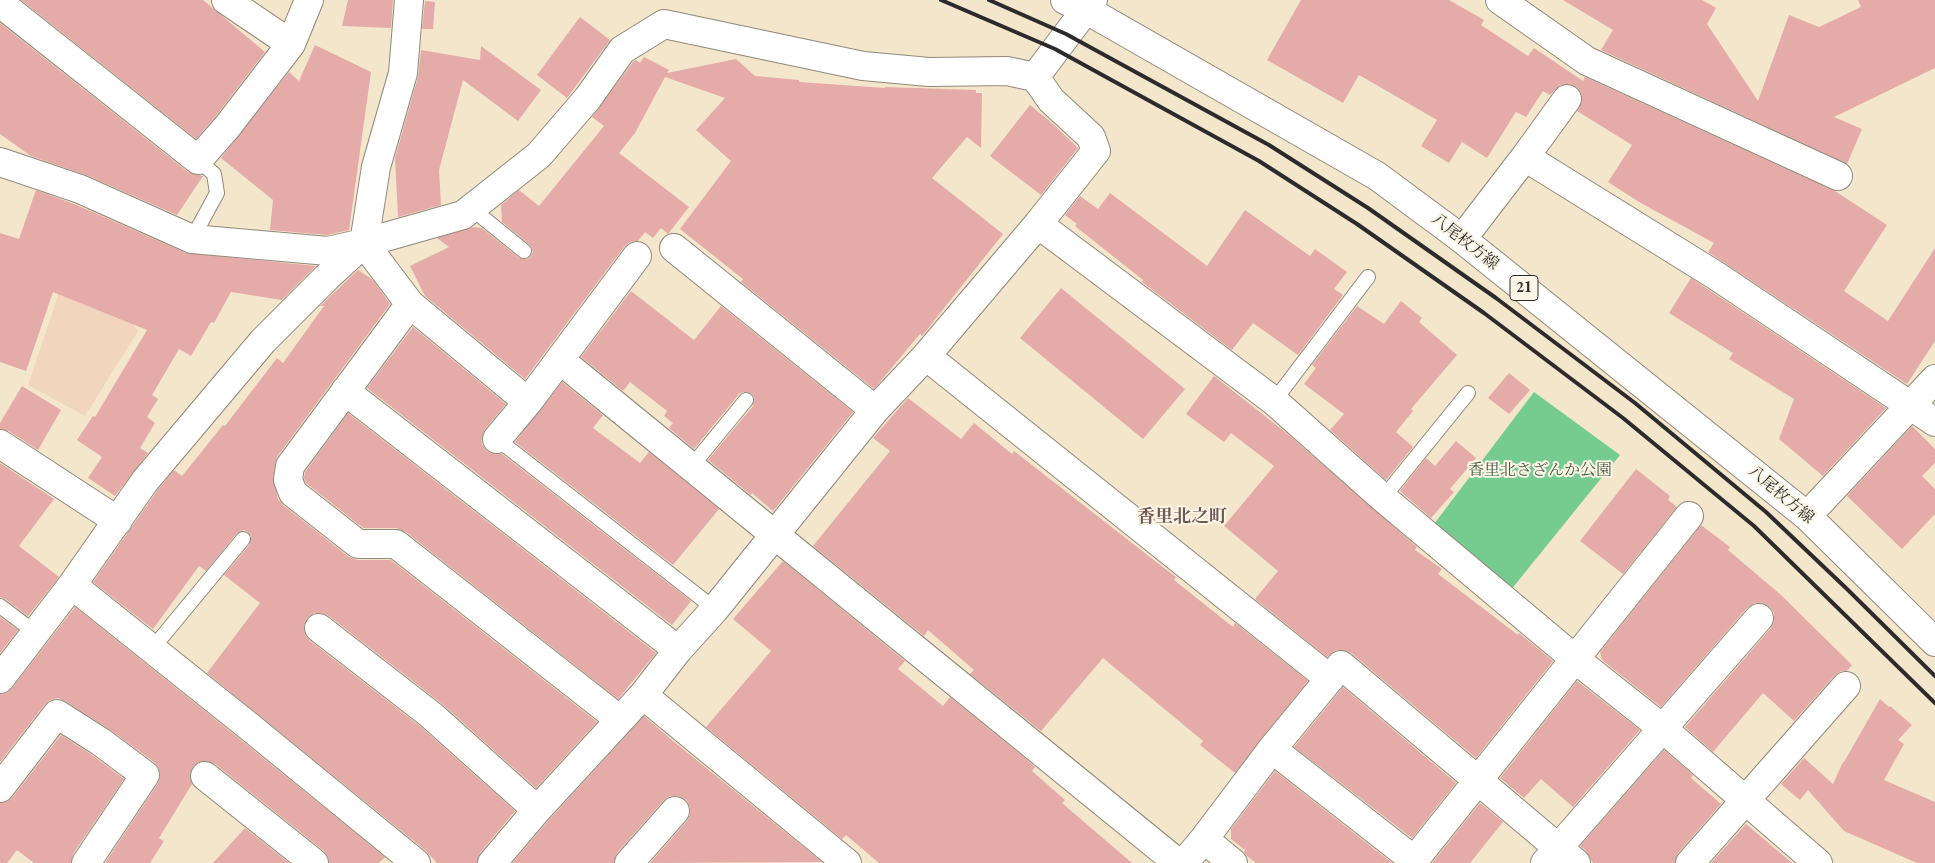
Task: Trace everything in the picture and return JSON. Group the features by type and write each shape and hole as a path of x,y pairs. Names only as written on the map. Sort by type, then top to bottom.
{"street":[{"path":"226,0 291,44"},
{"path":"0,3 198,160 227,127 291,44 309,0"},
{"path":"0,679 72,585 145,481 263,342 364,243 376,167 403,72 409,0"},
{"path":"1500,0 1587,62 1838,176"},
{"path":"1035,77 1081,3"},
{"name":"八尾枚方線","path":"1081,3 1377,176 1462,238 1807,516 1935,642"},
{"path":"0,162 80,189 192,239 328,251 364,243 463,215 539,155 588,98 622,50 664,24 863,66 929,72 1007,71 1035,77 1051,100 1091,138 1096,151 1038,224 926,356 875,410 776,535 715,609 678,650 643,695 537,810 492,863"},
{"path":"1462,238 1567,99"},
{"path":"1525,157 1715,275 1935,422"},
{"path":"1038,224 1274,401 1383,498 1662,728 1818,863"},
{"path":"364,243 410,304 528,402"},
{"path":"674,248 875,410"},
{"path":"497,439 528,402 637,256"},
{"path":"410,304 290,466 288,480 293,493 358,544 396,544 620,720"},
{"path":"926,356 1330,679"},
{"path":"560,360 1178,863"},
{"path":"1807,516 1935,379"},
{"path":"346,391 678,650"},
{"path":"0,444 118,521"},
{"path":"1272,749 1413,862 1689,516"},
{"path":"72,585 416,863"},
{"path":"1184,863 1272,749 1341,666 1478,780 1560,858 1662,728 1759,618"},
{"path":"319,628 431,715 537,810"},
{"path":"1690,863 1744,799 1846,686"},
{"path":"643,695 847,863"},
{"path":"0,788 57,714 101,742 145,775 86,863"},
{"path":"205,776 314,863"},
{"path":"629,863 675,811"},
{"path":"1204,839 1233,863"}],"lane":[{"path":"192,239 217,194 214,174 198,160"},
{"path":"471,208 524,251"},
{"path":"1274,401 1368,277"},
{"path":"1383,498 1468,393"},
{"path":"691,467 746,400"},
{"path":"497,439 715,609"},
{"path":"152,649 243,538"},
{"path":"0,606 36,634"}],"shaded area":[{"path":"88,206 180,247 134,326 138,331 85,416 28,385"}],"green space":[{"name":"香里北さざんか公園","path":"1534,392 1620,455 1510,591 1431,528"}],"building":[{"path":"21,0 203,0 265,52 196,139"},
{"path":"348,0 393,0 391,28 342,26"},
{"path":"1301,0 1449,0 1484,20 1481,25 1528,56 1534,48 1583,81 1585,77 1835,191 1887,225 1844,291 1888,321 1935,248 1935,341 1907,384 1708,252 1714,243 1639,202 1608,182 1632,145 1577,111 1582,101 1581,93 1577,87 1569,84 1560,85 1550,95 1543,91 1526,117 1516,112 1487,158 1462,142 1449,163 1421,146 1437,120 1359,75 1343,103 1267,60"},
{"path":"1563,0 1702,0 1716,8 1707,24 1758,101 1789,15 1819,27 1861,7 1858,0 1935,0 1935,68 1834,117 1862,129 1847,164 1601,50 1613,30"},
{"path":"425,1 435,2 433,29 422,29"},
{"path":"580,17 610,40 567,98 537,75"},
{"path":"0,23 188,172 203,176 177,215 86,175 31,156 0,134"},
{"path":"315,45 371,72 349,230 327,235 270,230 273,200 221,158 289,72 299,81"},
{"path":"481,46 541,90 518,121 463,80 439,170 441,205 398,217 395,158 418,77 421,50 480,60"},
{"path":"644,57 669,70 667,73 736,59 755,76 799,80 799,82 885,88 976,90 976,93 982,93 981,148 967,137 932,178 1003,234 922,336 920,334 874,389 741,282 743,279 680,229 731,161 696,130 725,98 665,77 635,133 619,153 689,207 668,234 661,228 653,238 645,232 638,241 630,242 624,247 525,379 425,296 410,266 449,247 437,238 474,227 482,228 519,258 527,259 530,257 533,252 530,245 502,222 501,205 519,190 539,206 604,126 592,117 633,62 636,60 640,63"},
{"path":"1030,105 1078,148 1041,195 990,156"},
{"path":"36,190 74,204 186,253 316,266 282,300 231,292 214,323 211,322 191,356 179,349 152,395 158,399 147,417 155,423 140,448 148,453 115,496 88,478 102,457 77,440 93,416 95,417 147,330 53,292 26,371 0,362 0,233 19,239"},
{"path":"1110,193 1207,266 1245,210 1310,256 1315,249 1347,272 1334,289 1343,295 1298,355 1253,323 1232,350 1142,282 1143,280 1075,226 1077,224 1065,215 1080,196 1098,209"},
{"path":"358,270 373,280 390,304 277,457 273,478 278,499 349,557 358,560 391,560 597,722 536,788 441,703 329,616 314,613 307,618 304,626 305,634 309,640 421,727 515,811 480,853 477,863 437,863 426,851 207,673 260,603 224,575 250,544 251,536 248,532 244,530 237,533 206,571 199,566 153,629 93,582 174,470 182,476 223,425 225,426 277,358 283,363 324,306 320,306"},
{"path":"1691,278 1886,408 1823,476 1779,439 1794,399 1729,359 1733,353 1669,313"},
{"path":"1061,288 1185,389 1143,439 1020,338"},
{"path":"631,291 694,340 721,306 853,412 773,511 708,460 753,406 754,397 751,393 743,392 739,394 694,449 669,428 673,423 664,416 667,411 630,382 623,391 581,357"},
{"path":"1401,301 1422,318 1419,322 1457,355 1411,409 1413,411 1396,432 1413,447 1386,480 1330,430 1344,414 1304,384 1316,368 1312,365 1357,306 1384,324"},
{"path":"413,327 506,404 485,429 482,436 482,444 487,451 494,454 502,454 691,601 672,625 367,388"},
{"path":"1509,373 1530,390 1509,414 1488,398"},
{"path":"1214,376 1289,435 1417,547 1415,550 1442,569 1438,574 1518,635 1519,633 1553,661 1476,758 1351,653 1344,650 1336,650 1327,657 1255,599 1278,571 1224,526 1274,466 1231,433 1224,442 1186,414"},
{"path":"562,382 603,415 593,428 640,463 649,452 719,509 673,565 515,442"},
{"path":"22,386 61,410 38,450 9,431 0,429 0,423"},
{"path":"908,398 961,439 974,423 1012,454 1014,451 1176,577 1174,580 1233,627 1235,623 1308,681 1235,773 1200,745 1203,741 1103,658 1041,731 970,674 974,670 928,630 924,636 813,546 890,451 873,438"},
{"path":"348,413 656,653 618,699 406,532 396,528 363,528 306,483 304,478 305,472"},
{"path":"1912,426 1935,449 1935,463 1922,476 1935,489 1935,514 1902,549 1847,496"},
{"path":"1456,441 1476,458 1450,489 1454,492 1431,518 1400,491 1426,458 1435,466"},
{"path":"0,463 54,499 19,546 59,577 28,616 0,597"},
{"path":"1636,469 1670,496 1668,500 1677,507 1623,574 1580,541"},
{"path":"1701,525 1730,547 1728,550 1781,595 1852,665 1847,671 1841,671 1834,676 1794,721 1763,693 1713,752 1685,727 1771,628 1774,621 1774,613 1770,607 1762,603 1754,603 1747,608 1661,707 1602,660 1600,652"},
{"path":"783,561 905,661 898,669 943,706 950,697 1026,759 1035,767 1032,771 1065,800 1062,803 1132,863 879,863 846,835 842,839 706,727 771,651 733,619"},
{"path":"75,607 385,857 379,863 329,863 324,851 215,764 207,761 199,762 193,767 190,774 192,784 159,838 164,841 150,863 105,863 158,783 160,777 159,769 154,762 109,729 58,698 50,700 45,704 0,762 0,694 6,693 12,688"},
{"path":"0,617 18,630 0,653"},
{"path":"1577,681 1640,730 1573,807 1541,779 1524,798 1500,778"},
{"path":"1343,687 1456,783 1412,838 1294,747"},
{"path":"1880,699 1912,725 1898,740 1904,744 1884,780 1935,802 1935,863 1917,863 1844,831 1808,790 1800,800 1781,784 1804,758 1833,784 1843,762"},
{"path":"644,716 822,862 650,863 687,821 690,815 690,807 686,800 678,796 670,796 663,801 617,853 614,863 512,863"},
{"path":"61,735 124,779 73,854 71,863 34,863 17,850 7,863 0,863 0,803 12,798"},
{"path":"1664,750 1693,775 1691,778 1721,804 1678,853 1675,863 1593,863 1586,851 1580,846"},
{"path":"1275,771 1392,863 1256,863 1246,855 1245,850 1231,839 1231,829"},
{"path":"1480,803 1503,822 1470,863 1432,863"},
{"path":"1746,824 1765,840 1792,863 1711,863"},
{"path":"245,828 289,863 213,863"}],"railway":[{"path":"941,0 1055,49 1259,161 1357,224 1484,313 1623,418 1754,526 1935,703"},
{"path":"989,0 1066,34 1269,145 1368,208 1496,298 1635,403 1766,512 1935,676"}],"district":[{"name":"香里北之町","path":"1182,517"}]}
